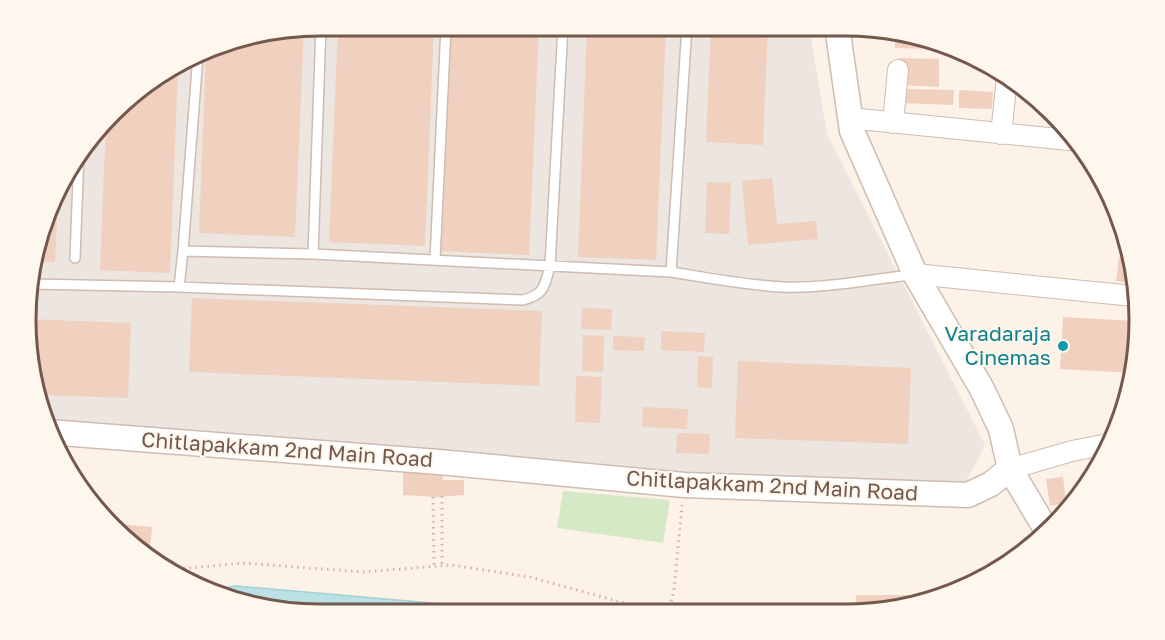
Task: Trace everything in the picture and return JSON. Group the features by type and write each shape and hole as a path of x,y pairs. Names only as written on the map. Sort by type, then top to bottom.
{"street":[{"path":"838,36 852,131 915,274 982,389 1001,429 1010,469 1043,524"},
{"path":"893,123 898,70"},
{"path":"1001,134 1006,86"},
{"path":"849,118 1064,140"},
{"path":"915,274 1128,295"},
{"name":"Chitlapakkam 2nd Main Road","path":"60,433 439,462 684,485 968,495 991,484 1010,469"},
{"path":"1010,469 1072,450 1100,445"}],"lane":[{"path":"313,254 321,36"},
{"path":"435,260 446,36"},
{"path":"38,284 523,300 537,296 543,291 550,266 562,36"},
{"path":"671,272 686,36"},
{"path":"179,287 197,64"},
{"path":"75,258 79,170"},
{"path":"183,251 313,254 671,272 739,283 784,287 915,274"}],"path":[{"path":"670,604 674,590 684,485"},
{"path":"442,496 442,566"},
{"path":"433,497 434,567"},
{"path":"183,569 243,563 363,572 451,565 530,577 628,604"}],"shaded area":[{"path":"320,36 811,36 827,134 985,445 965,484 968,495 57,427 46,394 38,357 36,320 41,265 51,229 65,194 84,162 106,133 133,106 162,84 194,65 229,51 283,38"}],"green space":[{"path":"563,491 670,500 663,543 557,528"}],"water":[{"path":"236,586 443,604 283,602 225,588"}],"building":[{"path":"338,36 434,36 425,246 329,242"},
{"path":"448,36 539,36 529,255 439,251"},
{"path":"587,36 666,36 656,260 578,257"},
{"path":"711,36 768,36 763,145 706,142"},
{"path":"304,37 295,237 199,233 206,60 265,41"},
{"path":"895,40 929,49 895,48"},
{"path":"900,58 939,59 939,87 899,85"},
{"path":"178,74 170,273 100,270 106,134 133,106"},
{"path":"900,89 954,90 953,105 900,103"},
{"path":"959,90 993,92 992,109 959,108"},
{"path":"772,178 777,224 816,221 818,239 748,245 742,181"},
{"path":"707,182 731,183 729,234 705,233"},
{"path":"57,213 55,262 42,261"},
{"path":"1119,257 1122,258 1127,282 1116,281"},
{"path":"192,298 542,311 539,386 189,372"},
{"path":"582,308 612,309 611,330 581,329"},
{"path":"1063,317 1129,321 1124,373 1060,369"},
{"path":"36,319 131,323 128,398 46,395 38,357"},
{"path":"661,331 705,333 704,352 661,350"},
{"path":"583,335 604,336 603,372 582,371"},
{"path":"613,336 645,337 644,351 613,350"},
{"path":"698,356 713,357 712,388 697,387"},
{"path":"738,361 911,368 908,444 735,438"},
{"path":"576,376 602,377 600,423 575,422"},
{"path":"643,407 688,409 687,429 642,427"},
{"path":"677,433 710,434 709,454 676,453"},
{"path":"443,472 443,480 464,480 464,495 436,497 403,495 403,473"},
{"path":"1063,477 1066,499 1061,504 1050,506 1046,479"},
{"path":"123,524 152,527 150,547"},
{"path":"856,595 915,595 882,602 856,603"}],"place":[{"name":"Varadaraja Cinemas","path":"1063,346"}]}
